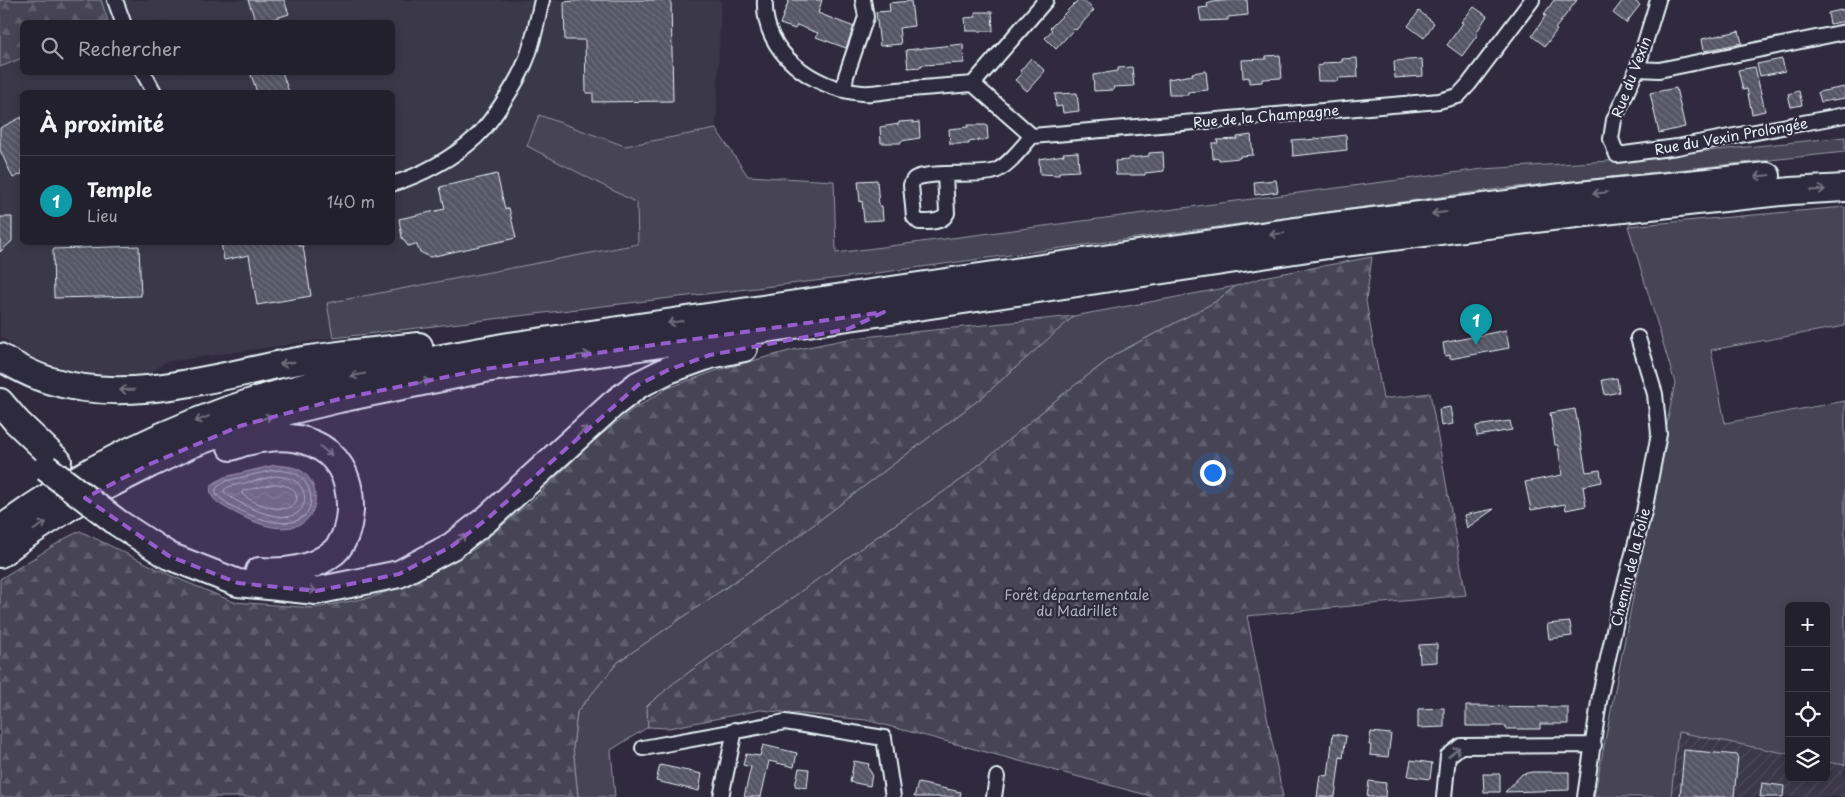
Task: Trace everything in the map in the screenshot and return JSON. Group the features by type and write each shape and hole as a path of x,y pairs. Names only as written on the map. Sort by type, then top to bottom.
{"highway":[{"path":"0,530 76,481 154,439 212,415 266,398 347,377 509,346 1323,227 1607,192 1845,170"},
{"path":"0,554 83,498 192,444 240,426 289,411 484,369 884,312 1328,245 1576,214 1791,191 1845,188"},
{"path":"0,422 169,556 238,583 316,592 399,574 452,546 488,518 612,405 638,386 668,370 726,352 848,329 884,312"},
{"path":"0,357 15,366 48,380 84,388 114,390 154,389 290,363 467,341 509,346"},
{"path":"0,402 52,464"},
{"path":"104,488 214,454 245,441 272,436 296,437 315,443 328,451 339,464 351,493 350,524 335,551 318,562 296,571 281,573 240,568 198,553 124,519"}],"street":[{"path":"116,0 122,20"},
{"path":"395,183 409,179 440,163 477,137 504,102 525,64 542,0"},
{"path":"765,0 768,24 778,50 798,70 844,90 864,93 973,84 1046,0"},
{"path":"844,90 846,76 866,17 862,0"},
{"name":"Rue du Vexin","path":"1617,154 1611,139 1614,120 1637,69 1658,0"},
{"name":"Rue de la Champagne","path":"1032,136 1439,101 1458,96 1469,84 1528,1"},
{"path":"1637,69 1659,70 1845,32"},
{"path":"145,75 153,90"},
{"path":"945,175 993,172 1003,168 1032,136 973,84"},
{"name":"Rue du Vexin Prolongée","path":"1617,154 1677,147 1845,116"},
{"name":"Chemin de la Folie","path":"1585,797 1600,695 1620,602 1644,512 1659,434 1655,394 1638,338"},
{"path":"643,748 785,722 884,738 893,797"},
{"path":"721,797 734,730"},
{"path":"1444,797 1448,756 1461,746 1594,745"},
{"path":"994,797 997,778"}],"highlighted area":[{"path":"884,312 848,329 710,355 668,370 638,385 488,518 452,546 399,574 316,591 238,583 169,556 85,498 150,464 240,426 339,399 485,369"}],"shaded area":[{"path":"101,0 721,0 716,129 625,146 539,115 527,146 637,203 638,244 328,303 333,338 165,362 150,374 74,373 24,354 0,336 0,67 20,59 20,75 395,75 395,20 107,20"},
{"path":"1678,732 1785,753 1785,782 1830,782 1830,763 1845,765 1845,797 1671,797"}],"green space":[{"path":"0,0 101,0 107,20 20,20 20,59 0,67"},
{"path":"539,115 625,146 716,129 748,176 834,181 836,253 1483,169 1609,161 1845,137 1845,152 1498,189 840,278 333,338 327,303 638,244 637,203 527,146"},
{"path":"1845,207 1845,326 1711,350 1725,423 1845,401 1845,765 1830,763 1830,602 1785,602 1785,753 1678,732 1671,797 1594,797 1675,383 1628,226"},
{"name":"Forêt départementale du Madrillet","path":"1372,257 1366,301 1383,399 1430,393 1466,595 1247,616 1283,797 1154,797 866,720 760,710 669,728 648,727 647,706 674,683 868,543 961,480 1062,395 1116,354 1215,302 1236,286 1268,276"},
{"path":"1236,286 1215,302 1116,354 1062,395 961,480 868,543 674,683 647,706 648,727 611,750 615,797 578,797 573,748 577,712 618,662 780,550 981,398 1074,316"},
{"path":"1074,316 981,398 780,550 618,662 577,712 573,748 578,797 0,797 0,579 80,531 172,576 234,602 315,608 372,597 418,580 476,548 535,498 590,444 632,410 668,388 718,370 793,350 853,338"}],"water":[{"path":"275,465 298,469 312,482 315,491 313,510 309,518 302,524 284,528 260,524 226,508 218,503 211,494 211,485 224,477"}],"building":[{"path":"248,0 284,0 289,14 270,20 255,20"},
{"path":"584,0 671,0 673,101 593,102 593,93 586,93 585,40 565,40 564,2"},
{"path":"789,0 822,0 818,13 854,27 846,48 816,37 818,33 797,25 795,29 780,24"},
{"path":"1078,0 1083,0 1094,10 1056,49 1045,38 1052,30 1050,28"},
{"path":"1247,0 1248,15 1228,17 1228,20 1201,21 1199,8 1208,7 1207,4 1213,2"},
{"path":"1554,0 1577,0 1545,46 1532,36"},
{"path":"1623,0 1633,0 1640,5 1626,23 1613,13"},
{"path":"911,1 914,26 899,28 901,44 880,46 876,12 890,11 889,3"},
{"path":"1474,7 1487,16 1476,33 1478,34 1462,56 1447,45 1463,23 1461,22"},
{"path":"1845,9 1845,21 1830,24 1828,13"},
{"path":"1419,11 1434,23 1424,38 1408,26"},
{"path":"975,12 992,12 993,31 966,31 965,18 976,17"},
{"path":"1739,31 1742,43 1704,51 1702,39"},
{"path":"963,44 964,63 921,65 921,67 908,68 906,50"},
{"path":"1280,55 1282,78 1262,79 1262,82 1249,83 1249,77 1243,78 1242,60 1266,59 1266,56"},
{"path":"1031,58 1045,71 1027,91 1015,80 1022,73 1020,71"},
{"path":"1357,58 1358,77 1338,78 1338,81 1318,81 1317,66 1323,65 1323,63 1342,62 1342,59"},
{"path":"1422,59 1423,76 1395,78 1394,61"},
{"path":"1782,59 1785,71 1760,76 1757,64"},
{"path":"1132,67 1134,86 1113,87 1114,90 1094,91 1093,75 1118,71 1118,68"},
{"path":"1755,67 1765,111 1752,114 1747,89 1743,90 1738,70"},
{"path":"1206,71 1208,90 1188,92 1188,95 1169,95 1168,79"},
{"path":"251,75 283,75 288,90 256,90"},
{"path":"1845,87 1845,98 1821,102 1818,92"},
{"path":"1676,88 1685,127 1659,133 1650,93"},
{"path":"1799,91 1802,105 1791,107 1788,94"},
{"path":"1077,93 1079,111 1063,113 1062,106 1056,107 1055,94"},
{"path":"20,118 20,175 13,178 0,150 0,128"},
{"path":"913,121 913,123 919,122 920,138 901,141 901,143 881,143 880,127 899,124 899,122"},
{"path":"968,125 987,125 988,139 969,142 969,144 950,144 949,129 968,127"},
{"path":"1251,135 1253,155 1240,156 1240,158 1213,159 1212,143 1218,143 1217,140 1238,139 1237,137"},
{"path":"1346,135 1347,150 1293,156 1292,140"},
{"path":"1078,152 1079,171 1059,172 1059,175 1040,174 1039,159 1064,155 1063,153"},
{"path":"1163,152 1164,171 1145,173 1145,175 1116,175 1115,161 1149,156 1149,153"},
{"path":"497,174 505,209 509,208 516,238 430,257 420,252 416,244 408,246 402,238 399,219 445,209 440,187"},
{"path":"877,180 879,206 882,206 883,220 864,221 858,181"},
{"path":"1276,180 1278,192 1255,195 1254,182"},
{"path":"0,217 12,217 12,241 0,252"},
{"path":"222,245 303,246 311,296 257,305 249,255 224,260"},
{"path":"139,246 141,296 54,298 53,249"},
{"path":"1506,330 1509,348 1450,359 1450,355 1445,356 1443,343"},
{"path":"1617,378 1619,392 1605,395 1602,380"},
{"path":"1450,407 1453,424 1441,426 1439,409"},
{"path":"1575,409 1586,472 1600,470 1602,482 1583,486 1586,506 1566,510 1565,504 1531,510 1525,482 1562,475 1558,445 1555,445 1550,413"},
{"path":"1510,421 1512,430 1477,436 1476,426"},
{"path":"1494,509 1467,528 1464,515"},
{"path":"1570,622 1572,636 1549,639 1547,624"},
{"path":"1437,644 1437,662 1420,663 1419,645"},
{"path":"1466,706 1568,707 1568,724 1540,724 1540,729 1506,729 1506,726 1466,726"},
{"path":"1444,708 1444,727 1418,728 1418,709"},
{"path":"1371,732 1391,734 1388,757 1370,755"},
{"path":"1333,734 1346,736 1343,758 1340,757 1335,797 1317,797 1320,775 1328,776"},
{"path":"763,745 797,753 794,767 769,761 761,797 744,797 751,767 743,765 746,754 760,756"},
{"path":"1684,750 1738,755 1734,797 1680,797"},
{"path":"1411,760 1432,763 1430,779 1408,776"},
{"path":"854,761 869,764 868,768 872,774 870,786 850,782"},
{"path":"660,765 702,774 699,791 656,781"},
{"path":"799,768 809,769 807,788 795,786"},
{"path":"1532,772 1569,772 1569,790 1505,792 1522,774"},
{"path":"1483,774 1500,774 1500,792 1484,792"},
{"path":"1369,781 1386,783 1385,797 1367,797"},
{"path":"918,783 961,792 960,797 914,797"},
{"path":"1762,783 1784,786 1783,797 1760,797"}],"place":[{"name":"Temple","path":"1476,345"}]}
